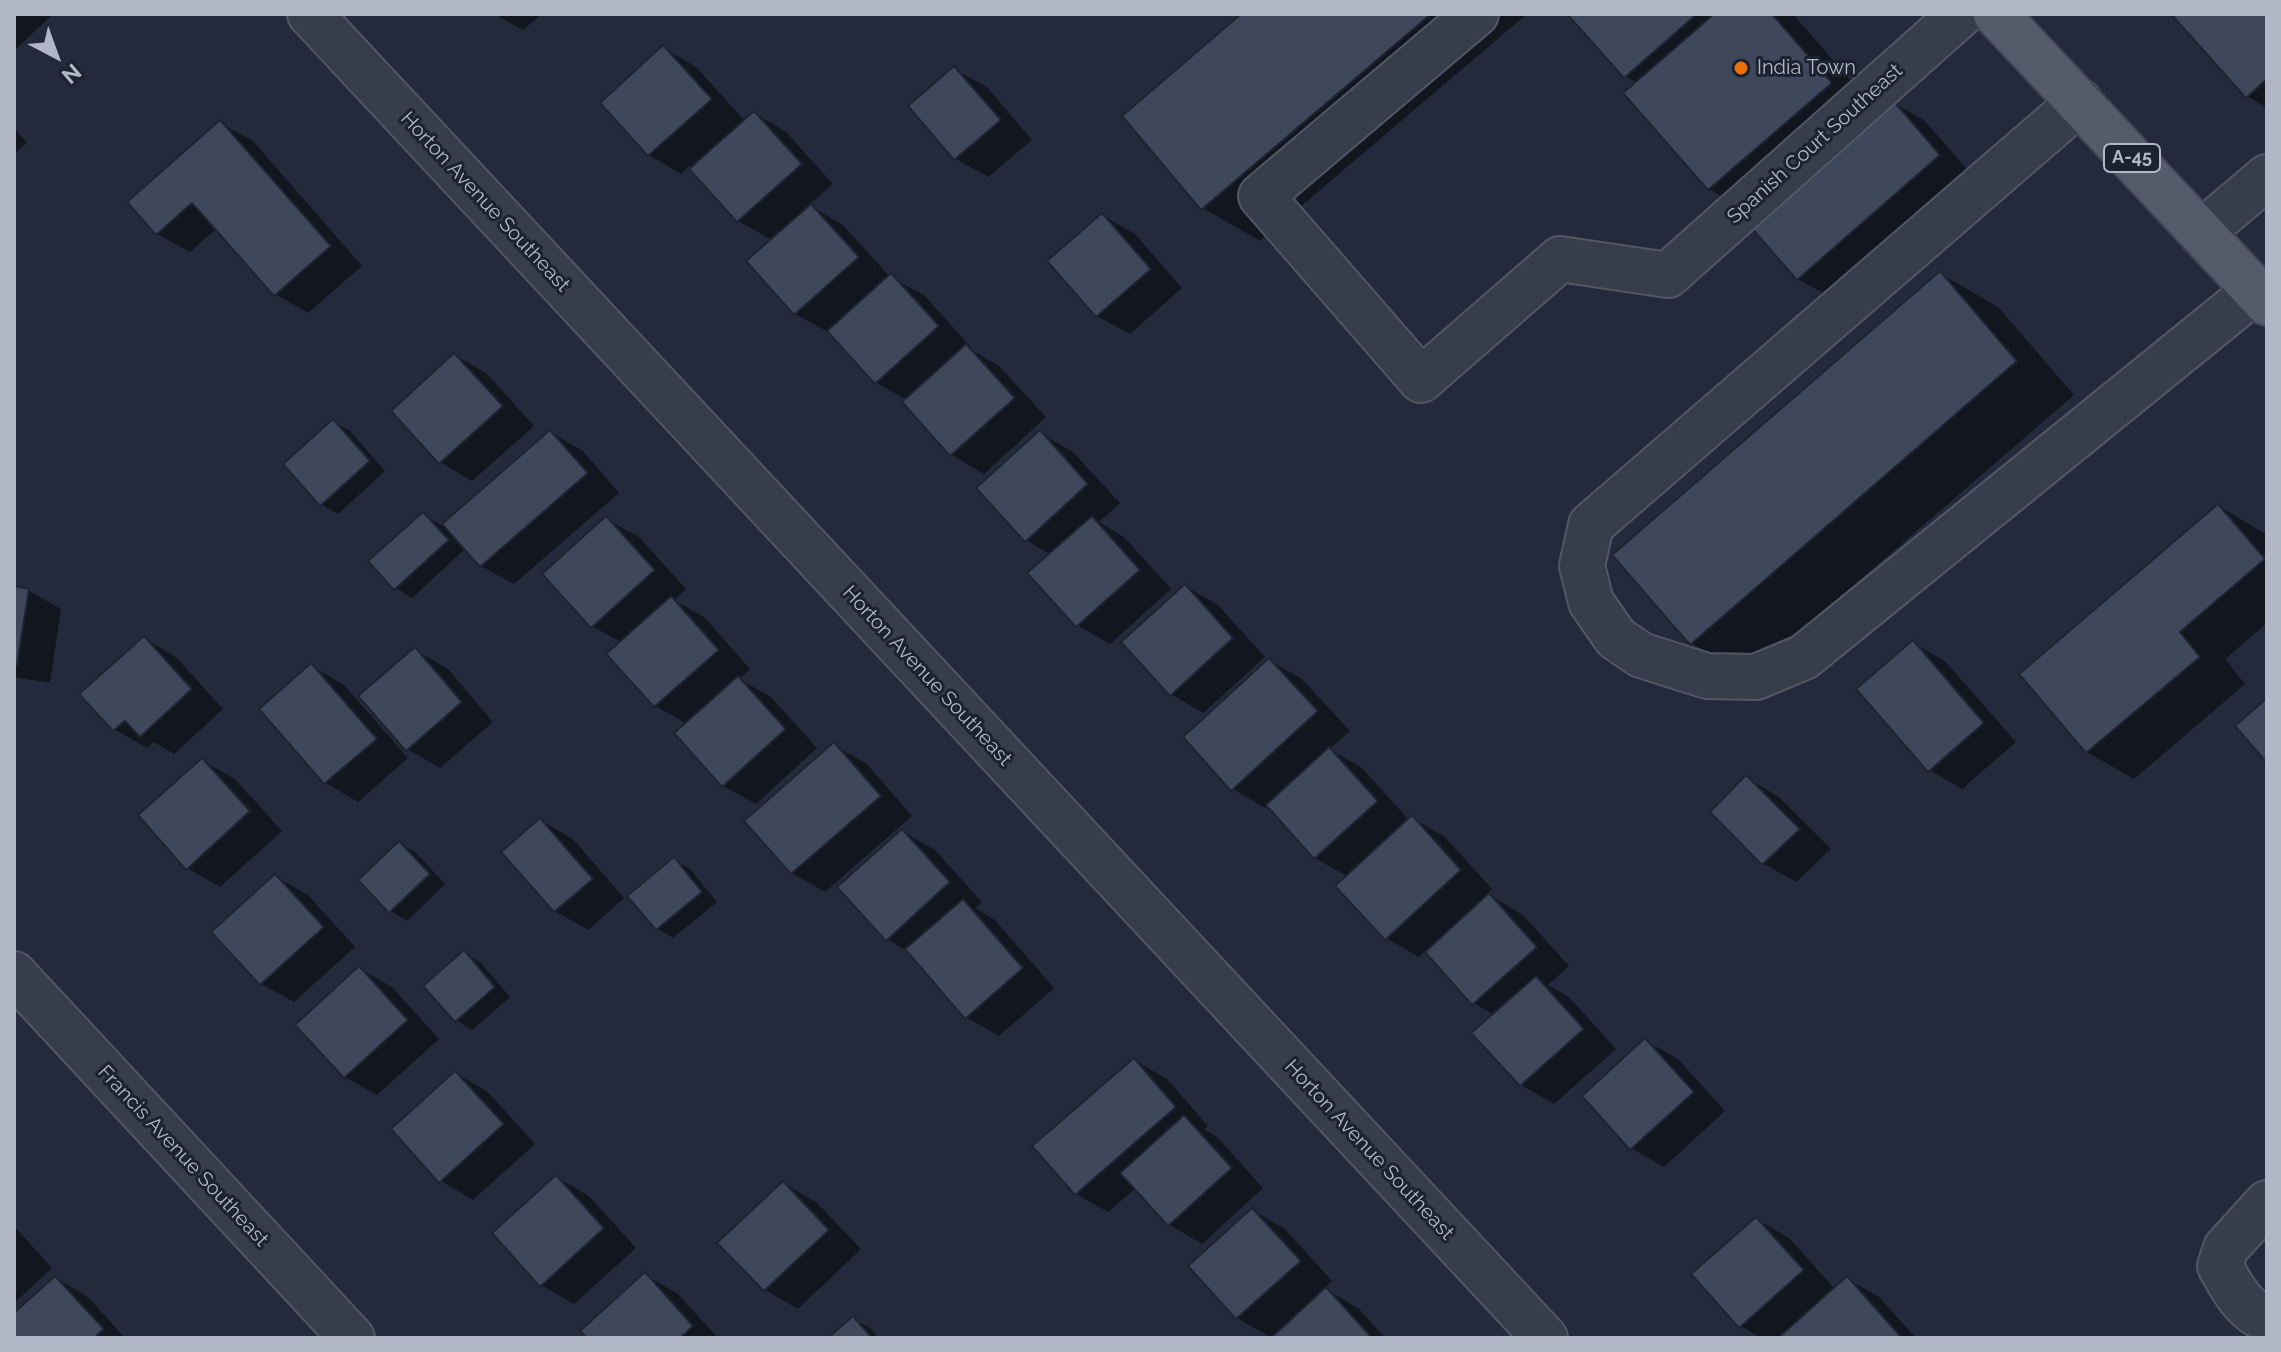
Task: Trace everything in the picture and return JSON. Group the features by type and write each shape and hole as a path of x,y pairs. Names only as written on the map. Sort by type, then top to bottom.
{"main road":[{"name":"A-45","path":"1996,14 2261,297"}],"street":[{"name":"Horton Avenue Southeast","path":"310,14 1545,1338"},
{"name":"Spanish Court Southeast","path":"1476,14 1261,196 1421,380 1560,259 1668,275 1961,14"},
{"path":"2080,102 1591,525 1582,566 1591,602 1616,638 1641,655 1707,676 1756,677 1804,657 2261,297"},
{"path":"2201,233 2267,177"},
{"name":"Francis Avenue Southeast","path":"14,974 352,1338"},
{"path":"2267,1203 2226,1248 2220,1266 2235,1292 2258,1316 2267,1319"}],"building":[{"path":"1241,14 1431,14 1201,210 1122,116"},
{"path":"1567,14 1697,14 1624,78"},
{"path":"1714,14 1772,14 1832,83 1708,190 1623,93"},
{"path":"2171,14 2267,14 2267,79 2246,98"},
{"path":"663,45 712,99 648,156 600,103"},
{"path":"954,66 1001,120 954,160 908,106"},
{"path":"1892,99 1940,155 1797,280 1748,224"},
{"path":"754,111 802,164 737,222 689,169"},
{"path":"220,120 331,246 274,296 192,203 156,235 127,202"},
{"path":"811,204 859,257 794,315 746,261"},
{"path":"1102,213 1151,269 1096,317 1047,261"},
{"path":"1940,271 2017,361 1690,645 1612,555"},
{"path":"891,273 939,326 875,384 827,331"},
{"path":"966,344 1015,398 950,456 902,402"},
{"path":"454,353 503,406 439,464 391,411"},
{"path":"333,419 370,461 320,506 283,464"},
{"path":"550,430 588,473 480,567 442,524"},
{"path":"1040,430 1088,484 1025,542 976,488"},
{"path":"2218,504 2265,559 2180,632 2200,657 2086,753 2019,674"},
{"path":"423,512 449,540 394,590 368,561"},
{"path":"606,516 655,570 591,628 542,574"},
{"path":"1092,516 1140,570 1076,627 1027,573"},
{"path":"1185,584 1233,638 1170,696 1121,642"},
{"path":"14,586 29,589 17,665 14,665"},
{"path":"671,596 719,650 654,707 606,654"},
{"path":"144,636 192,689 140,737 125,721 113,731 79,694"},
{"path":"1913,640 1984,723 1928,772 1856,689"},
{"path":"415,647 462,702 406,751 358,696"},
{"path":"1269,658 1318,711 1231,791 1183,737"},
{"path":"311,663 377,739 324,784 259,709"},
{"path":"738,676 786,729 722,787 674,733"},
{"path":"2267,698 2267,763 2235,726"},
{"path":"834,742 881,796 791,874 744,821"},
{"path":"1329,747 1378,801 1314,859 1266,805"},
{"path":"202,758 250,811 186,870 138,815"},
{"path":"1746,775 1800,829 1762,865 1710,812"},
{"path":"1412,815 1461,870 1385,940 1335,886"},
{"path":"540,818 593,879 554,912 501,852"},
{"path":"902,829 950,882 886,941 837,887"},
{"path":"399,841 430,874 389,913 358,880"},
{"path":"674,857 702,892 656,930 627,896"},
{"path":"275,874 324,927 260,985 211,932"},
{"path":"1489,893 1537,947 1472,1005 1425,952"},
{"path":"963,899 1023,968 965,1019 905,949"},
{"path":"464,950 495,987 455,1022 423,986"},
{"path":"359,966 408,1020 344,1078 295,1025"},
{"path":"1536,976 1584,1029 1520,1086 1471,1033"},
{"path":"1645,1038 1694,1092 1630,1150 1582,1096"},
{"path":"1134,1058 1176,1107 1075,1195 1032,1146"},
{"path":"455,1071 504,1124 439,1183 391,1129"},
{"path":"1184,1115 1232,1168 1168,1226 1120,1173"},
{"path":"556,1175 604,1228 540,1287 492,1233"},
{"path":"783,1181 829,1230 764,1291 717,1243"},
{"path":"1252,1208 1301,1261 1236,1319 1188,1266"},
{"path":"1756,1217 1804,1270 1739,1328 1691,1274"},
{"path":"645,1272 693,1326 680,1338 587,1338 580,1331"},
{"path":"55,1276 104,1329 94,1338 14,1338 14,1313"},
{"path":"1847,1276 1902,1338 1778,1338"},
{"path":"1326,1287 1372,1338 1271,1338"},
{"path":"853,1316 872,1338 828,1338"}],"place":[{"name":"India Town","path":"1741,68"}]}
